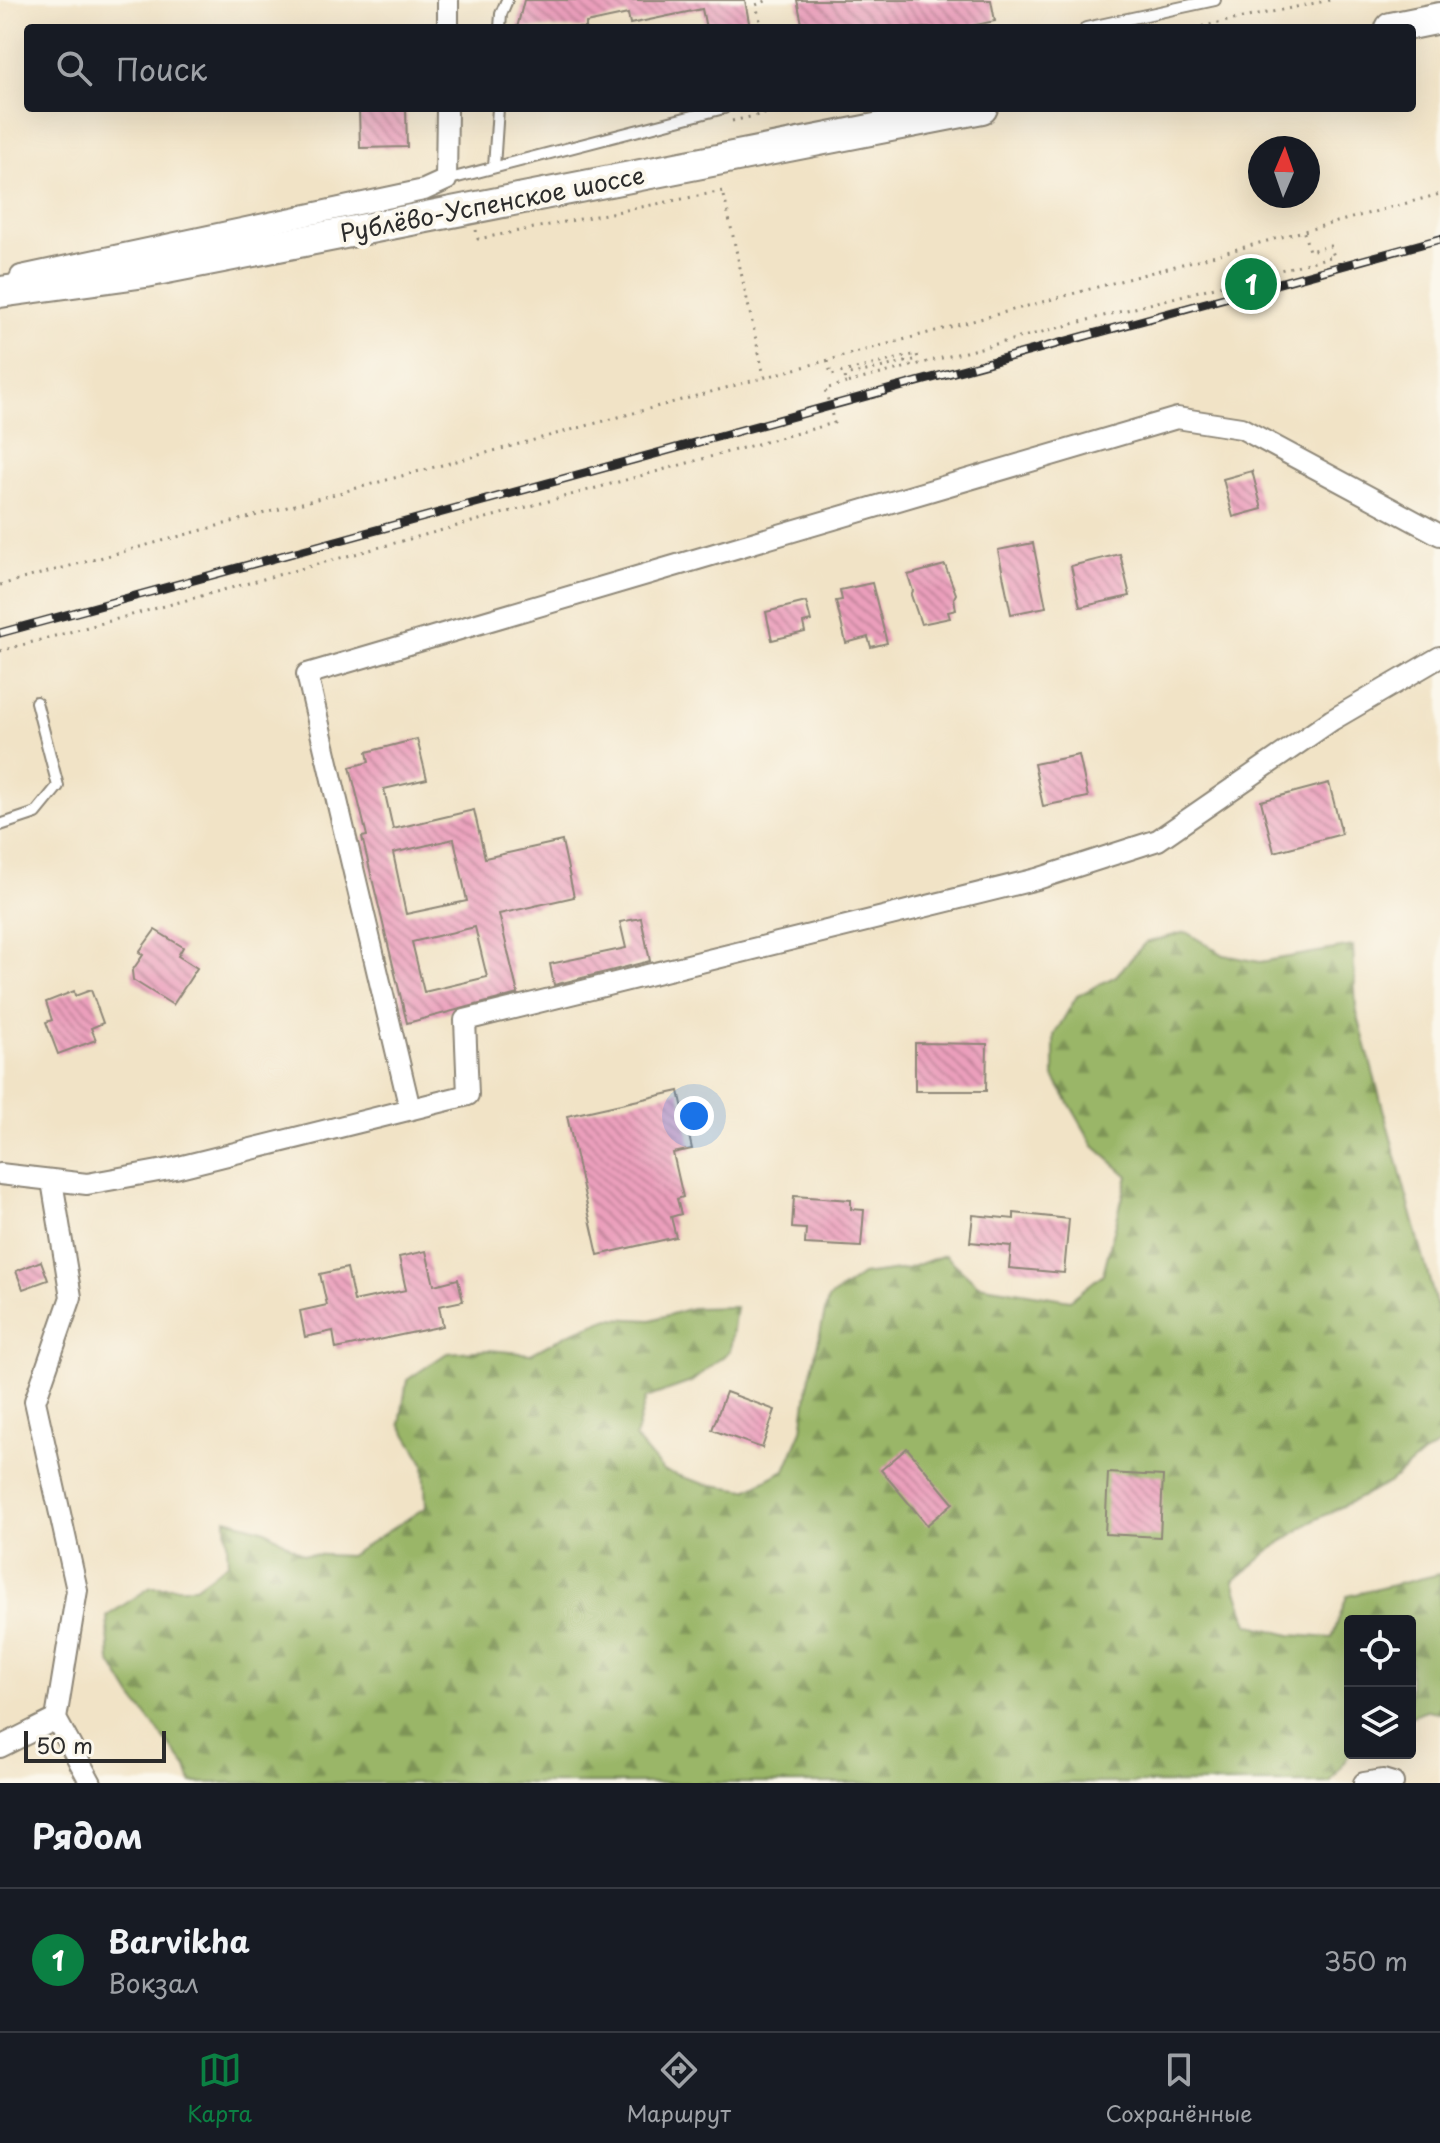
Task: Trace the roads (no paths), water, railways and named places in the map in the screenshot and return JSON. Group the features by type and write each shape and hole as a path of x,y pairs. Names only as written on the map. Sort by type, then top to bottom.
{"main road":[{"path":"1411,24 1440,18"},
{"name":"Рублёво-Успенское шоссе","path":"0,292 146,272 962,112"}],"street":[{"path":"448,0 448,24"},
{"path":"0,280 424,190 446,180 447,112"},
{"path":"410,1109 307,674 1177,418 1241,428 1440,535"},
{"path":"0,1174 87,1184 175,1168 468,1095 465,1020 1037,879 1158,840 1332,720 1440,657"},
{"path":"52,1181 71,1297 35,1401 77,1590 56,1719 91,1783"},
{"path":"0,1747 56,1719"},
{"path":"1364,1783 1383,1780 1393,1783"}],"lane":[{"path":"500,24 507,0"},
{"path":"1104,24 1215,0"},
{"path":"494,167 498,112"},
{"path":"446,180 708,112"},
{"path":"0,825 36,813 58,786 36,702"}],"railway":[{"path":"0,633 1440,239"}],"place":[{"name":"Barvikha","path":"1251,284"}]}
